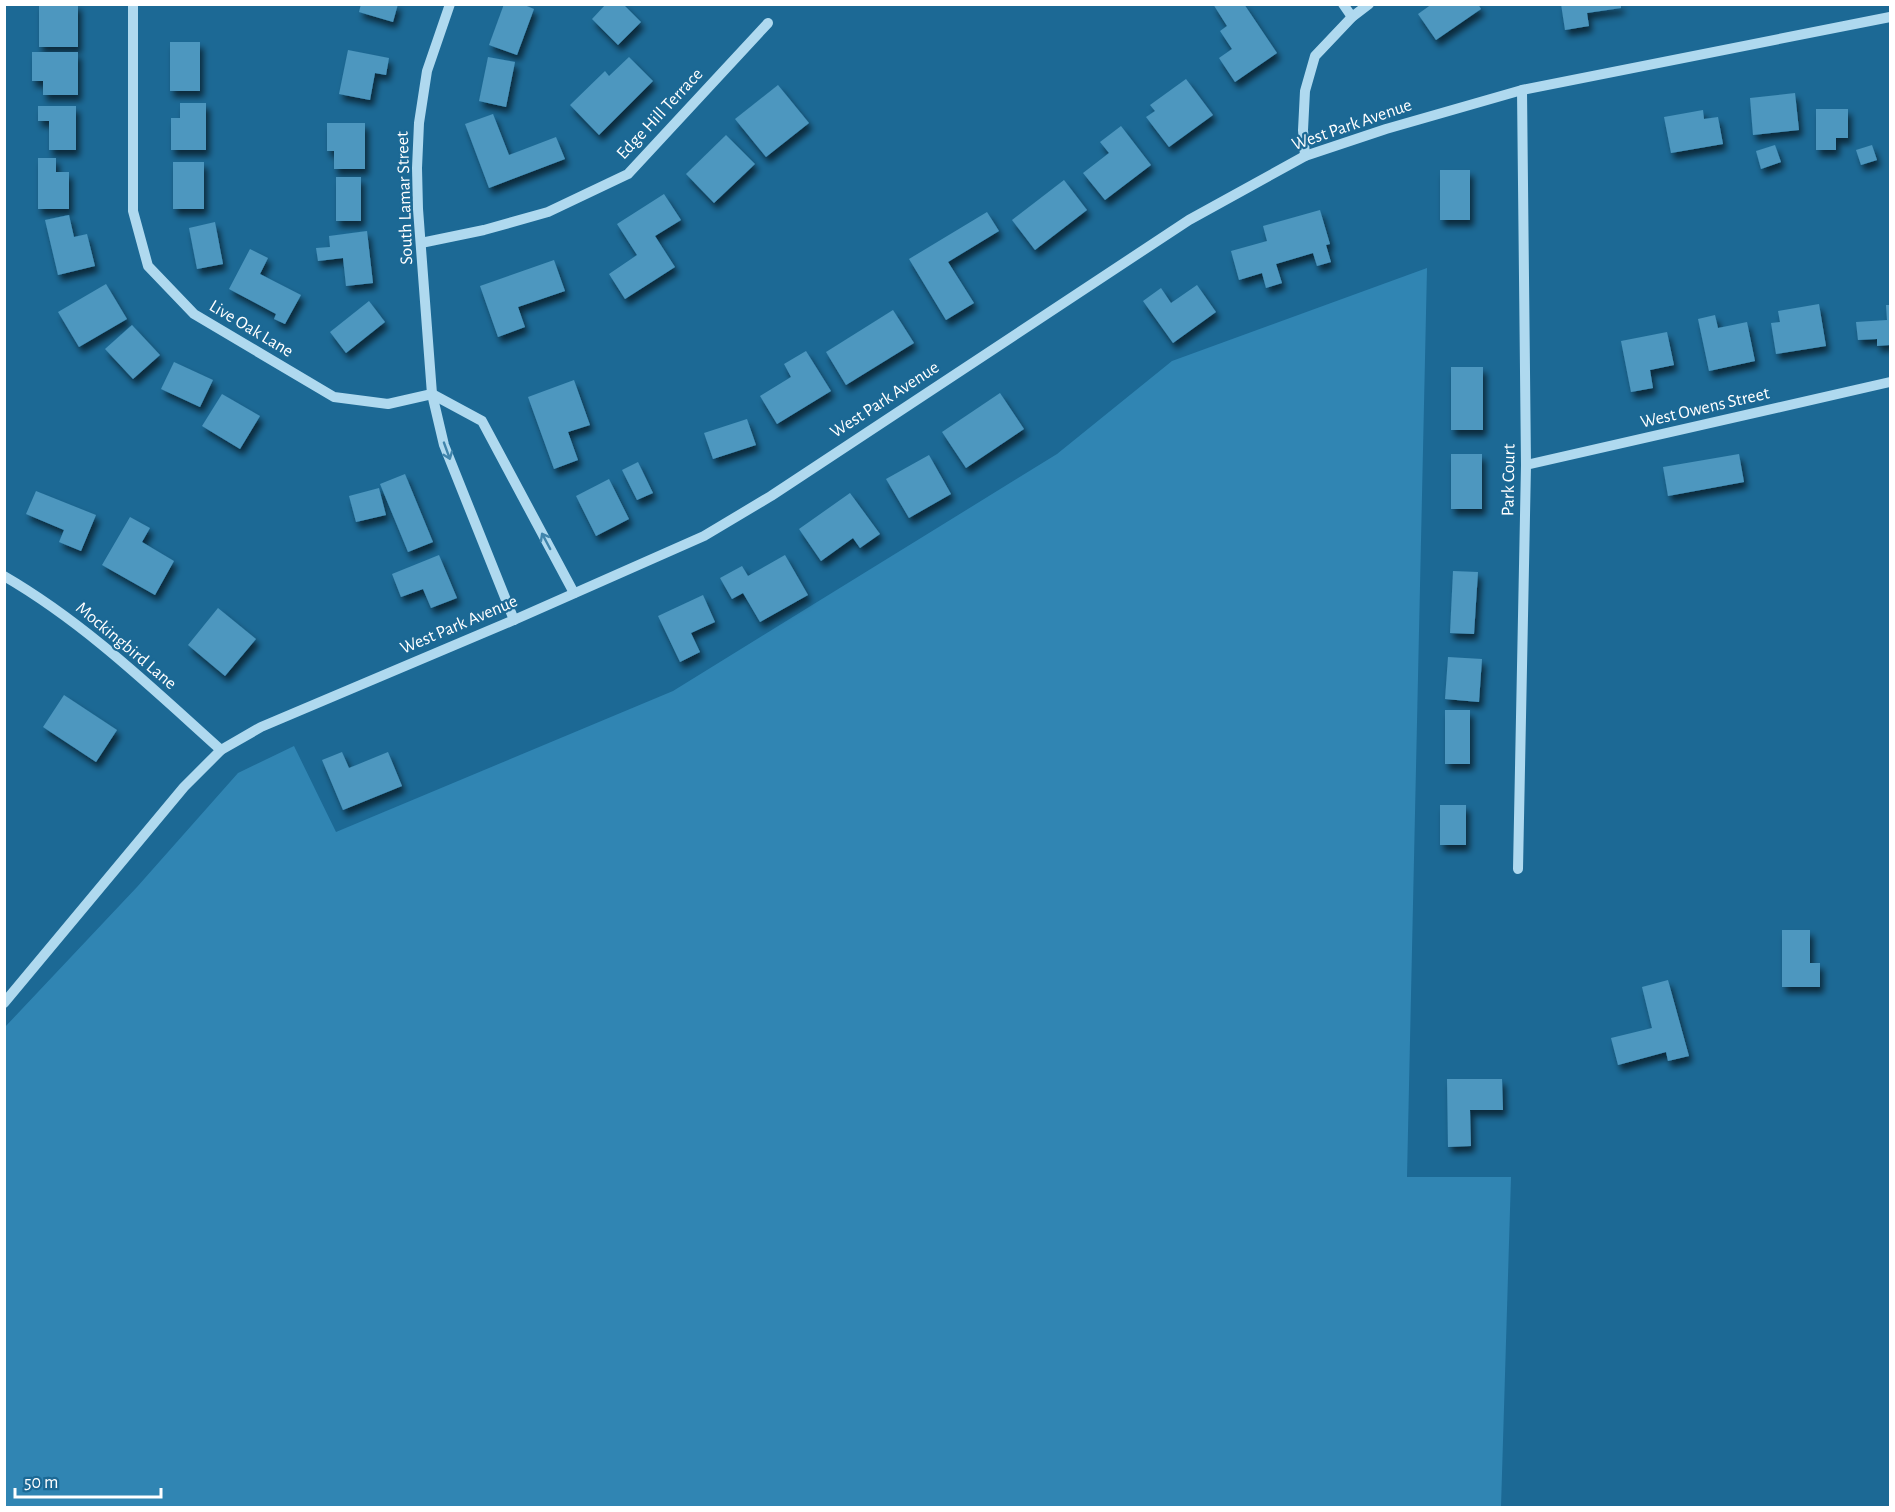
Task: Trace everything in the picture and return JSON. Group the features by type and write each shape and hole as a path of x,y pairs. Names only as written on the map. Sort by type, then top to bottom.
{"street":[{"name":"Live Oak Lane","path":"133,4 133,211 148,266 194,314 334,398 388,404 432,394"},
{"name":"South Lamar Street","path":"450,4 427,71 419,123 418,208 432,394 444,445 514,620"},
{"path":"1343,4 1352,17"},
{"path":"1305,156 1303,130 1305,91 1315,56 1352,17 1369,4"},
{"name":"West Park Avenue","path":"4,1003 184,787 221,750 261,727 514,620 704,536 781,489 1189,219 1305,156 1386,129 1522,90 1890,17"},
{"name":"Edge Hill Terrace","path":"422,243 484,230 548,212 628,174 768,23"},
{"name":"Park Court","path":"1518,869 1526,465 1522,90"},
{"name":"West Owens Street","path":"1526,465 1890,382"},
{"path":"432,394 482,421 574,592"},
{"name":"Mockingbird Lane","path":"4,576 60,612 114,654 221,750"}],"shaded area":[{"path":"1427,268 1407,1177 1511,1177 1501,1507 5,1507 5,1027 137,887 238,773 294,746 336,832 673,691 1057,454 1172,361"}],"building":[{"path":"39,4 78,4 78,47 39,47"},
{"path":"361,4 398,4 393,22 359,12"},
{"path":"504,4 522,4 534,9 517,55 489,45"},
{"path":"606,4 623,4 641,22 618,45 592,19"},
{"path":"1213,4 1244,4 1277,53 1235,82 1219,58 1232,49 1220,31 1227,26"},
{"path":"1432,4 1478,4 1481,9 1436,40 1418,14"},
{"path":"1561,4 1621,4 1621,8 1587,13 1589,26 1565,30"},
{"path":"170,42 200,42 200,91 170,91"},
{"path":"348,50 389,58 386,75 375,73 370,100 339,94"},
{"path":"32,52 78,52 78,95 43,95 43,81 32,81"},
{"path":"488,57 515,62 506,107 479,101"},
{"path":"629,57 653,81 599,135 570,105 605,71 609,76"},
{"path":"1186,79 1213,115 1169,147 1146,117 1155,111 1150,105"},
{"path":"778,85 809,123 766,157 735,119"},
{"path":"1795,93 1799,130 1753,135 1750,98"},
{"path":"180,103 206,103 206,150 171,150 171,118 180,118"},
{"path":"38,106 76,106 76,150 49,150 49,121 38,121"},
{"path":"1816,109 1848,109 1848,138 1836,138 1836,150 1816,150"},
{"path":"1703,110 1704,119 1718,117 1723,144 1671,153 1664,117"},
{"path":"493,114 509,155 556,137 565,159 489,188 465,124"},
{"path":"327,123 365,123 365,169 334,169 334,151 327,151"},
{"path":"1121,126 1151,165 1105,200 1083,173 1109,153 1100,142"},
{"path":"726,135 755,164 714,203 686,174"},
{"path":"1775,145 1781,162 1761,169 1756,151"},
{"path":"1872,145 1877,160 1861,165 1856,150"},
{"path":"38,158 56,158 56,172 69,172 69,209 38,209"},
{"path":"173,162 204,162 204,209 173,209"},
{"path":"1440,170 1470,170 1470,220 1440,220"},
{"path":"336,177 361,177 361,221 336,221"},
{"path":"1064,180 1087,210 1035,250 1012,220"},
{"path":"664,194 681,220 655,236 675,267 625,299 609,274 637,255 617,224"},
{"path":"1320,210 1330,244 1326,245 1331,262 1317,266 1313,253 1276,264 1282,283 1266,288 1262,273 1239,280 1231,251 1267,241 1263,226"},
{"path":"987,212 999,231 948,262 974,303 946,320 909,259"},
{"path":"69,215 74,237 87,234 95,266 58,275 45,220"},
{"path":"215,222 223,264 197,269 189,228"},
{"path":"367,231 373,283 346,286 343,258 318,261 316,248 330,247 329,236"},
{"path":"250,249 268,258 260,274 301,295 285,324 274,319 276,314 229,289"},
{"path":"554,260 565,291 518,307 525,327 498,337 480,286"},
{"path":"106,284 127,319 79,347 58,312"},
{"path":"1197,285 1216,312 1173,343 1143,301 1161,288 1171,303"},
{"path":"369,301 385,322 346,353 330,332"},
{"path":"1819,304 1826,346 1776,354 1771,323 1780,322 1778,311"},
{"path":"1886,305 1890,305 1890,345 1877,346 1877,339 1858,340 1856,322 1887,320"},
{"path":"893,310 914,343 846,385 826,352"},
{"path":"1715,315 1718,328 1747,322 1755,361 1709,371 1698,319"},
{"path":"132,325 160,355 133,379 105,349"},
{"path":"1667,332 1674,365 1650,370 1653,388 1631,392 1621,341"},
{"path":"806,351 831,391 777,424 760,396 791,377 784,364"},
{"path":"174,362 213,380 200,407 161,389"},
{"path":"1451,367 1483,367 1483,430 1451,430"},
{"path":"574,380 590,425 568,432 578,460 554,469 528,397"},
{"path":"1000,393 1024,429 966,468 942,432"},
{"path":"222,394 260,416 240,449 202,426"},
{"path":"747,419 756,445 713,459 704,433"},
{"path":"1451,454 1482,454 1482,509 1451,509"},
{"path":"1739,454 1744,482 1668,496 1663,467"},
{"path":"929,455 951,494 909,518 886,479"},
{"path":"638,462 653,493 637,500 622,470"},
{"path":"405,474 433,542 408,552 380,484"},
{"path":"609,479 629,519 596,536 576,496"},
{"path":"379,488 386,515 356,522 349,496"},
{"path":"36,491 96,515 81,551 59,542 64,530 26,514"},
{"path":"850,493 880,534 860,548 853,538 821,561 799,529"},
{"path":"130,517 150,528 142,542 174,561 155,595 102,565"},
{"path":"439,555 457,598 431,608 423,589 401,597 392,574"},
{"path":"785,555 808,595 760,622 743,593 732,599 720,578 742,566 748,576"},
{"path":"1453,571 1478,572 1474,634 1450,633"},
{"path":"703,595 715,622 691,633 700,652 680,662 658,616"},
{"path":"218,608 256,639 225,676 188,645"},
{"path":"1448,657 1482,659 1479,702 1445,699"},
{"path":"64,695 117,730 96,762 43,727"},
{"path":"1445,710 1470,710 1470,764 1445,764"},
{"path":"342,752 349,768 388,752 402,786 343,810 322,760"},
{"path":"1440,805 1466,805 1466,845 1440,845"},
{"path":"1782,930 1810,930 1810,963 1820,963 1820,987 1782,987"},
{"path":"1668,980 1689,1056 1668,1061 1666,1052 1618,1065 1611,1038 1652,1028 1642,987"},
{"path":"1447,1079 1502,1079 1503,1110 1470,1110 1471,1146 1448,1147"}]}
